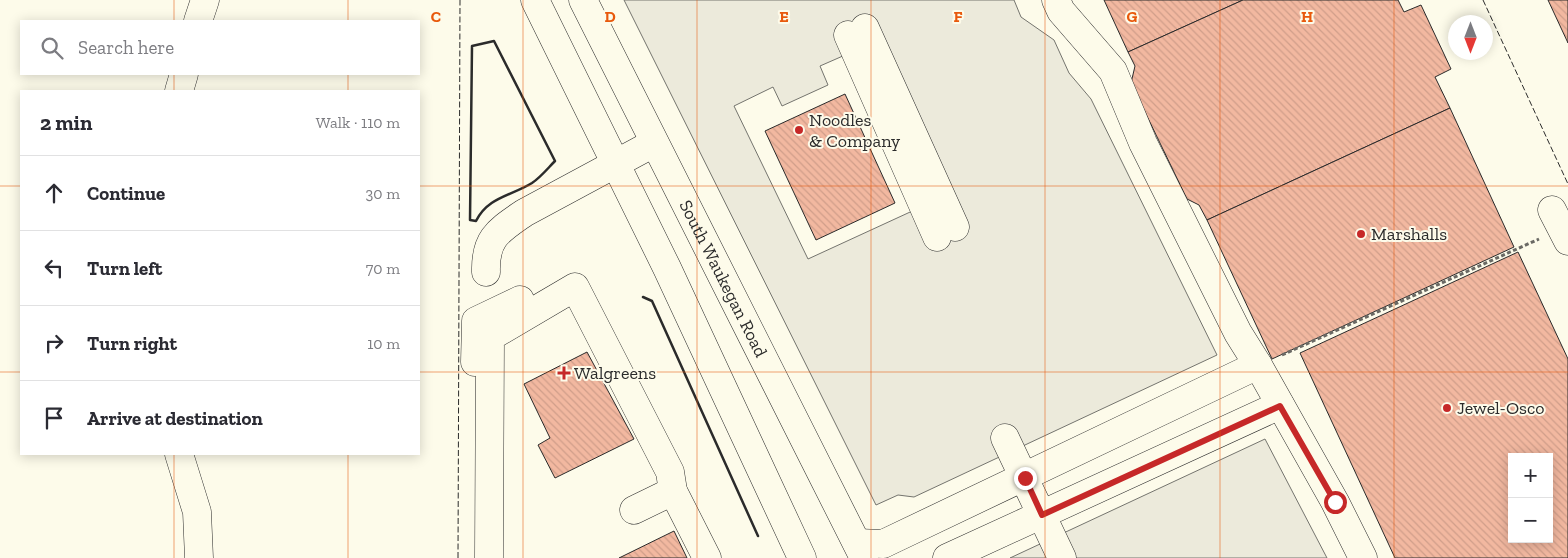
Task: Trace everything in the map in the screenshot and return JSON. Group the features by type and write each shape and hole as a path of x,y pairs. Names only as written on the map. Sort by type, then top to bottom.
{"main road":[{"path":"198,20 205,0"},
{"path":"535,0 616,164 802,558"},
{"name":"South Waukegan Road","path":"583,0 861,550"},
{"path":"1056,0 1061,11 1113,71 1143,143 1238,333 1335,502 1363,558"},
{"path":"856,32 946,232"},
{"path":"179,90 184,75"},
{"path":"486,272 486,254 492,239 507,225 654,143"},
{"path":"499,556 490,337 575,287 670,472 674,491 707,558"},
{"path":"474,558 476,321 532,294"},
{"path":"861,550 883,544 1025,478 1258,365"},
{"path":"947,558 1280,406"},
{"path":"1005,438 1062,558"},
{"path":"180,455 197,512 199,558"},
{"path":"634,510 674,491"}],"path":[{"path":"1258,365 1561,227"}],"shaded area":[{"path":"624,0 1014,0 1021,17 1054,40 1069,73 1091,99 1217,355 914,497 898,495 876,505","holes":["852,52 921,207 808,259 734,106 773,87 782,106 828,85 820,66"]},
{"path":"1265,439 1327,558 1010,558"}],"building":[{"path":"1104,0 1243,0 1128,52"},
{"path":"1243,0 1398,0 1404,12 1421,5 1451,69 1435,77 1450,108 1207,220 1199,205 1187,199 1131,83 1135,66 1128,52"},
{"path":"1548,0 1568,0 1568,43"},
{"path":"845,94 895,203 816,240 765,131"},
{"name":"Marshalls","path":"1450,108 1514,247 1272,359 1207,220"},
{"name":"Jewel-Osco","path":"1518,252 1568,359 1568,558 1395,558 1300,353"},
{"path":"587,352 634,439 555,478 538,445 550,438 524,384"},
{"path":"674,531 687,558 619,558"}],"fence":[{"path":"458,558 460,0"},
{"path":"1483,0 1568,184"}],"wall":[{"path":"494,41 555,161 532,183 493,202 481,213 476,221 470,220 472,46 494,41"},
{"path":"643,297 652,301 758,536"}],"place":[{"name":"Noodles & Company","path":"799,130"},
{"name":"Marshalls","path":"1361,234"},
{"name":"Walgreens","path":"564,373"},
{"name":"Jewel-Osco","path":"1447,408"}],"route":[{"path":"1025,478 1042,515 1280,406 1335,502"}]}
